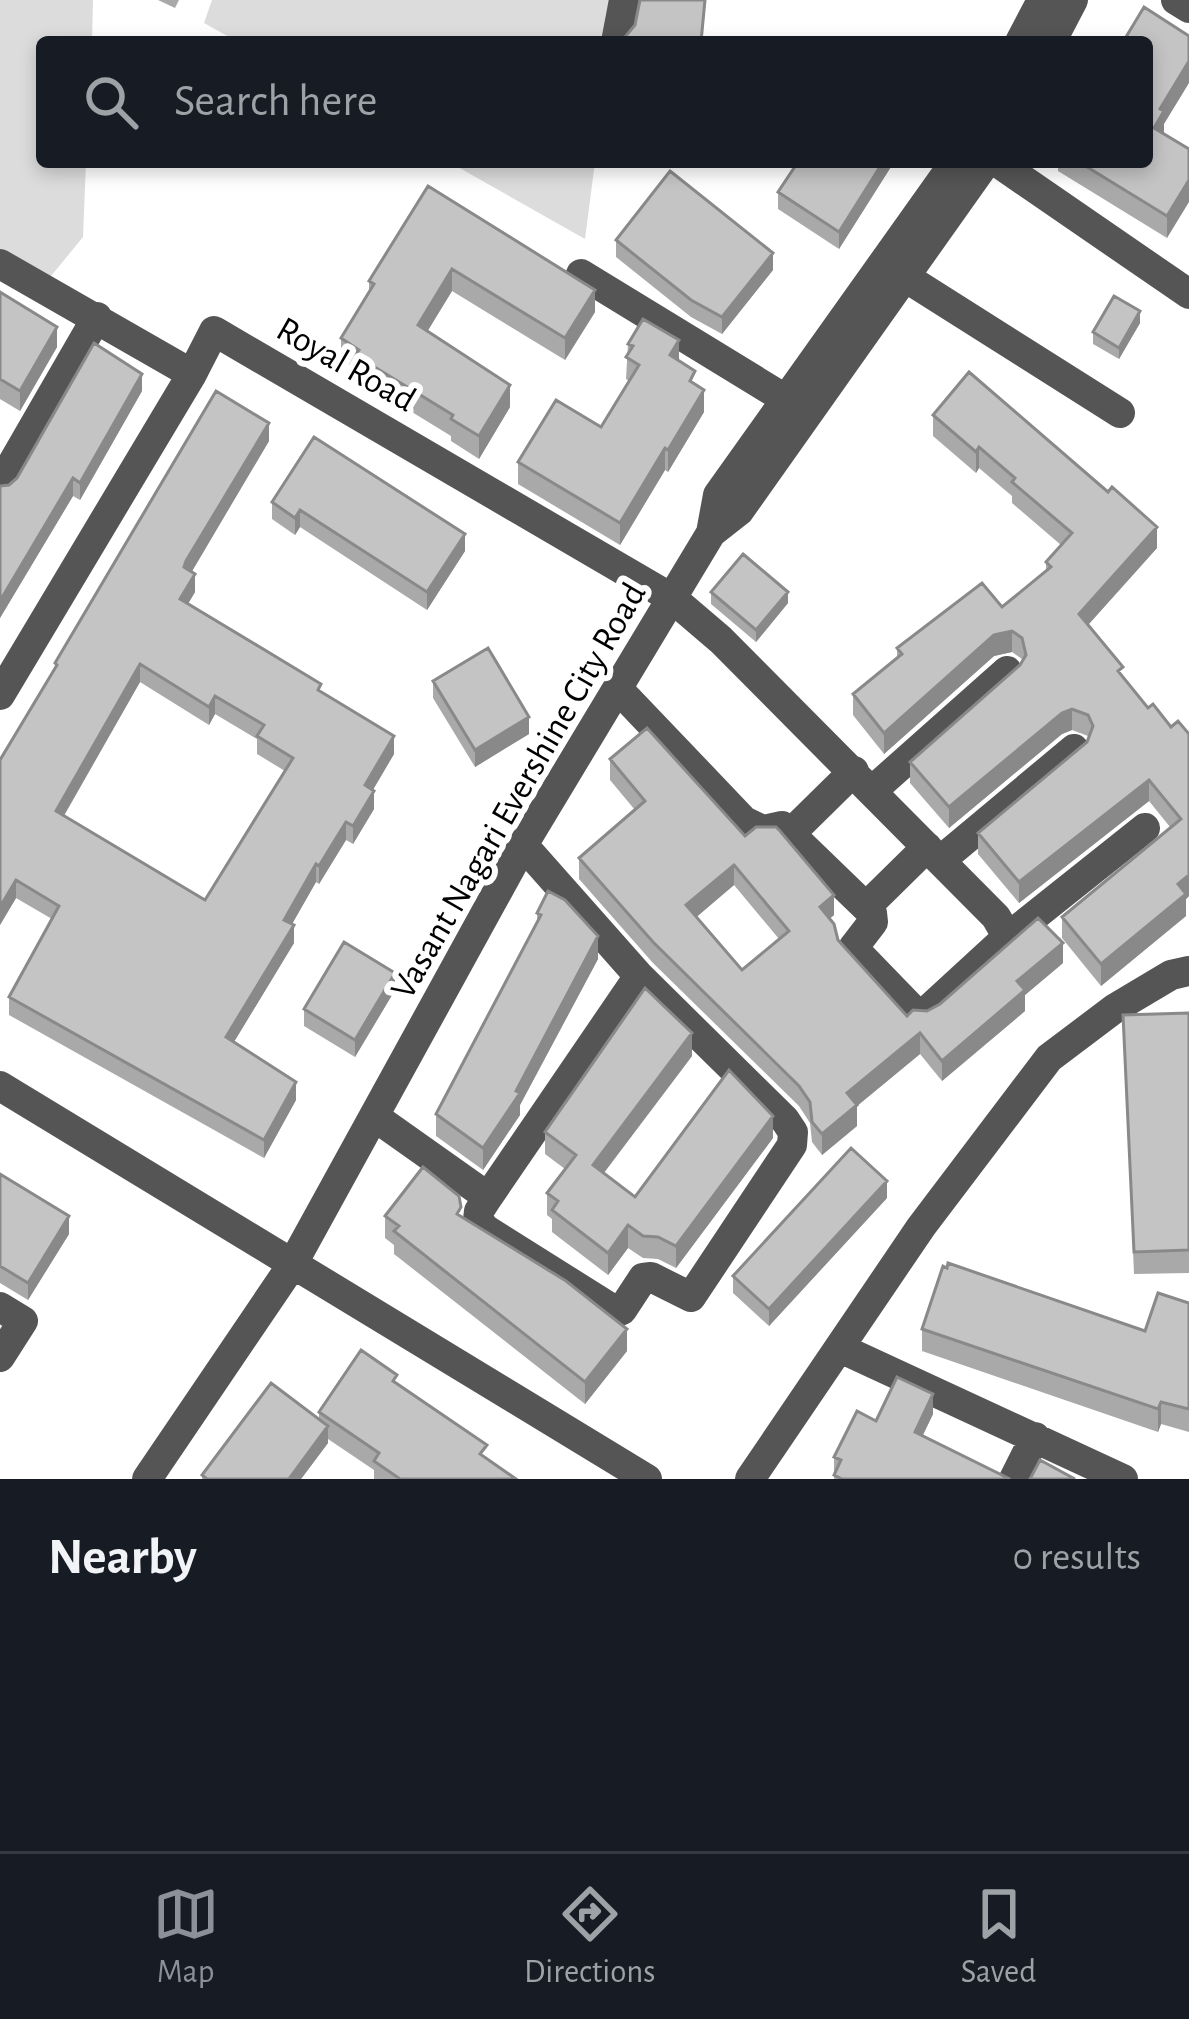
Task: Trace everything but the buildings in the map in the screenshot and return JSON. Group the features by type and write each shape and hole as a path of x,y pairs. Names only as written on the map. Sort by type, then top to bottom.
{"street":[{"path":"617,36 624,0"},
{"path":"1055,36 1073,0"},
{"path":"1176,0 1189,8"},
{"path":"1022,36 1034,2"},
{"path":"711,533 718,495 951,168"},
{"name":"Vasant Nagari Evershine City Road","path":"147,1479 292,1265 523,845 711,533 739,511 982,168"},
{"path":"1006,168 1189,294"},
{"path":"0,263 192,374 0,695"},
{"path":"581,274 787,400"},
{"path":"904,277 1120,413"},
{"path":"0,485 97,317"},
{"name":"Royal Road","path":"192,374 214,331 674,599"},
{"path":"674,599 864,780 996,916 1004,931 1003,941"},
{"path":"791,832 1007,671"},
{"path":"618,689 751,828 782,826 791,832 866,907 873,922 855,943 856,954 919,1013 1145,828"},
{"path":"866,907 1074,749"},
{"path":"523,845 638,976 793,1132 793,1145 694,1294 688,1298 651,1276 643,1278 616,1312 485,1229 478,1211 638,976"},
{"path":"750,1479 921,1227 1048,1058 1114,1009 1171,975 1189,970"},
{"path":"0,1086 647,1479"},
{"path":"375,1117 488,1197"},
{"path":"0,1307 22,1321 0,1357"},
{"path":"842,1349 1123,1479"},
{"path":"1014,1479 1035,1437"}],"shaded area":[{"path":"0,0 93,0 92,36 36,36 36,168 86,168 83,237 42,287 0,263"},
{"path":"212,0 614,0 610,36 227,36 204,23"},
{"path":"460,168 594,168 585,239"}]}
